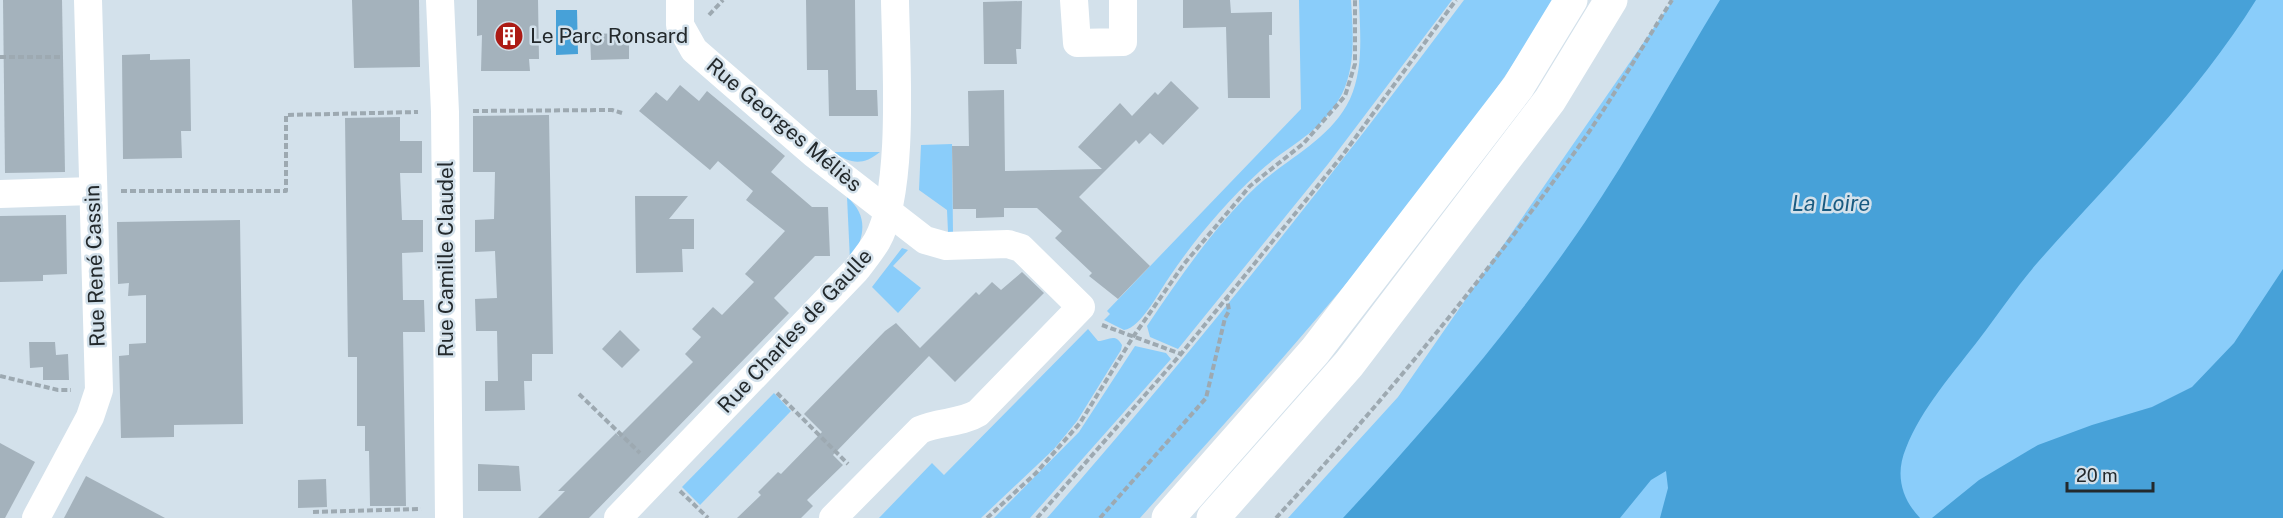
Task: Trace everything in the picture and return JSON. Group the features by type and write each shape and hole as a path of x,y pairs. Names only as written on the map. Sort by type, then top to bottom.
{"highway":[{"path":"1168,518 1322,342 1518,87 1571,0"},
{"path":"1213,518 1349,364 1550,100 1611,0"}],"street":[{"name":"Rue René Cassin","path":"36,518 90,417 99,390 88,0"},
{"name":"Rue Camille Claudel","path":"440,0 445,112 449,513"},
{"name":"Rue Georges Méliès","path":"680,0 680,25 684,38 694,50 814,154 925,240 946,246 1014,245 1080,307"},
{"name":"Rue Charles de Gaulle","path":"618,518 856,270 878,240 888,211 897,131 895,0"},
{"path":"1074,0 1077,43 1123,42 1123,0"},
{"path":"0,194 92,191"},
{"path":"833,518 920,429 930,425 968,419 978,413 1080,307"}],"path":[{"path":"987,518 1036,473 1080,423 1133,337 1184,264 1250,186 1304,143 1345,96 1355,64 1355,0"},
{"path":"1037,518 1180,354 1342,156 1456,0"},
{"path":"1276,518 1397,382 1461,303 1583,140 1672,0"},
{"path":"0,57 89,56"},
{"path":"92,191 286,191 286,115 612,110 622,113"},
{"path":"1100,518 1206,398 1225,318 1229,311 1227,297"},
{"path":"1080,307 1100,324 1180,354"},
{"path":"757,373 867,483"},
{"path":"0,376 58,390 99,390"},
{"path":"313,512 449,513"}],"shaded area":[{"path":"1299,0 1351,0 1352,60 1342,94 1334,108 1304,138 1270,162 1223,208 1190,248 1150,308 1137,323 1124,330 1104,320 1110,314 1107,311 1301,109"},
{"path":"1359,0 1452,0 1328,164 1178,349 1150,337 1147,326 1185,271 1226,218 1257,186 1320,137 1342,113 1350,99 1359,63"},
{"path":"1464,0 1554,0 1509,70 1411,204 1305,332 1140,518 1047,518 1261,263"},
{"name":"La Loire","path":"1673,0 2283,0 2283,518 1288,518 1398,397"},
{"path":"952,144 953,234 948,232 947,210 919,190 921,145"},
{"path":"834,152 880,152 868,160 857,162"},
{"path":"847,197 854,204 862,219 859,244 850,260"},
{"path":"902,248 908,250 893,266 921,288 898,313 872,287"},
{"path":"1088,329 1098,341 1117,339 1122,345 1121,350 1077,421 1054,449 981,518 879,518 932,463 944,475"},
{"path":"1135,346 1166,353 1171,359 1030,518 994,518 1079,432"},
{"path":"774,393 791,411 700,505 682,487"}],"water":[{"name":"La Loire","path":"1720,0 2256,0 2207,70 2153,136 2030,271 1929,405 1912,433 1901,467 1904,494 1920,518 1660,518 1668,488 1666,471 1651,480 1620,518 1343,518 1470,374 1529,300 1585,222 1620,168"},
{"path":"556,10 577,10 578,54 556,55"},
{"path":"2283,269 2283,518 1932,518 1979,480 2038,445 2092,425 2152,407 2192,387 2234,343"}],"building":[{"path":"3,0 62,0 65,172 5,173"},
{"path":"352,0 419,0 420,67 354,68"},
{"name":"Le Parc Ronsard","path":"477,0 538,0 539,59 529,59 530,71 481,71 482,35 477,36"},
{"path":"806,0 855,0 856,90 877,90 878,116 829,116 828,70 807,70"},
{"path":"1183,0 1230,0 1231,13 1272,12 1272,35 1269,35 1270,98 1228,98 1226,27 1183,28"},
{"path":"1022,1 1021,49 1016,49 1017,64 984,64 983,2"},
{"path":"629,33 629,59 591,60 590,34"},
{"path":"150,54 150,60 190,59 191,131 181,131 182,158 123,159 122,55"},
{"path":"1171,81 1199,108 1163,145 1150,133 1139,144 1136,140 1079,197 1150,266 1118,299 1089,276 1092,273 1055,238 1062,231 1037,208 1004,208 1004,217 976,218 976,209 953,209 952,146 969,146 968,91 1004,90 1005,171 1102,169 1078,147 1120,103 1132,116 1155,92 1158,95"},
{"path":"680,85 699,101 707,91 785,156 771,172 812,207 828,207 830,256 815,256 774,298 789,313 589,518 538,518 565,491 558,491 616,433 619,436 693,362 685,354 701,337 692,329 713,307 722,315 754,282 745,274 785,231 746,200 753,191 718,161 710,170 639,111 656,92 667,101"},
{"path":"549,115 553,354 532,354 532,381 524,381 525,410 485,411 485,381 498,381 497,331 476,331 475,299 497,298 495,251 475,252 475,220 494,219 495,172 473,172 473,116"},
{"path":"400,117 400,141 422,141 422,173 400,173 402,220 423,220 423,252 402,253 403,300 424,300 425,332 403,332 406,506 370,506 369,451 365,451 365,426 357,426 357,357 348,357 345,118"},
{"path":"635,196 688,196 669,219 694,219 694,249 682,249 683,272 636,273"},
{"path":"66,215 67,274 43,275 43,281 0,282 0,216"},
{"path":"240,220 243,424 174,425 174,437 121,438 119,356 129,355 129,344 146,343 146,295 128,296 129,283 118,284 117,222"},
{"path":"1022,272 1044,293 955,382 929,356 833,455 843,465 807,500 813,506 801,518 737,518 761,495 758,492 778,472 781,474 822,432 804,414 885,331 896,323 920,348 976,292 979,295 992,282 1001,290"},
{"path":"620,330 640,350 622,368 602,349"},
{"path":"29,342 55,342 56,355 68,354 69,380 43,380 43,367 30,368"},
{"path":"0,443 35,462 5,518 0,518"},
{"path":"478,464 519,466 521,491 478,491"},
{"path":"86,476 165,518 64,518"},
{"path":"326,479 327,507 298,508 298,480"}],"place":[{"name":"Le Parc Ronsard","path":"509,36"}]}
